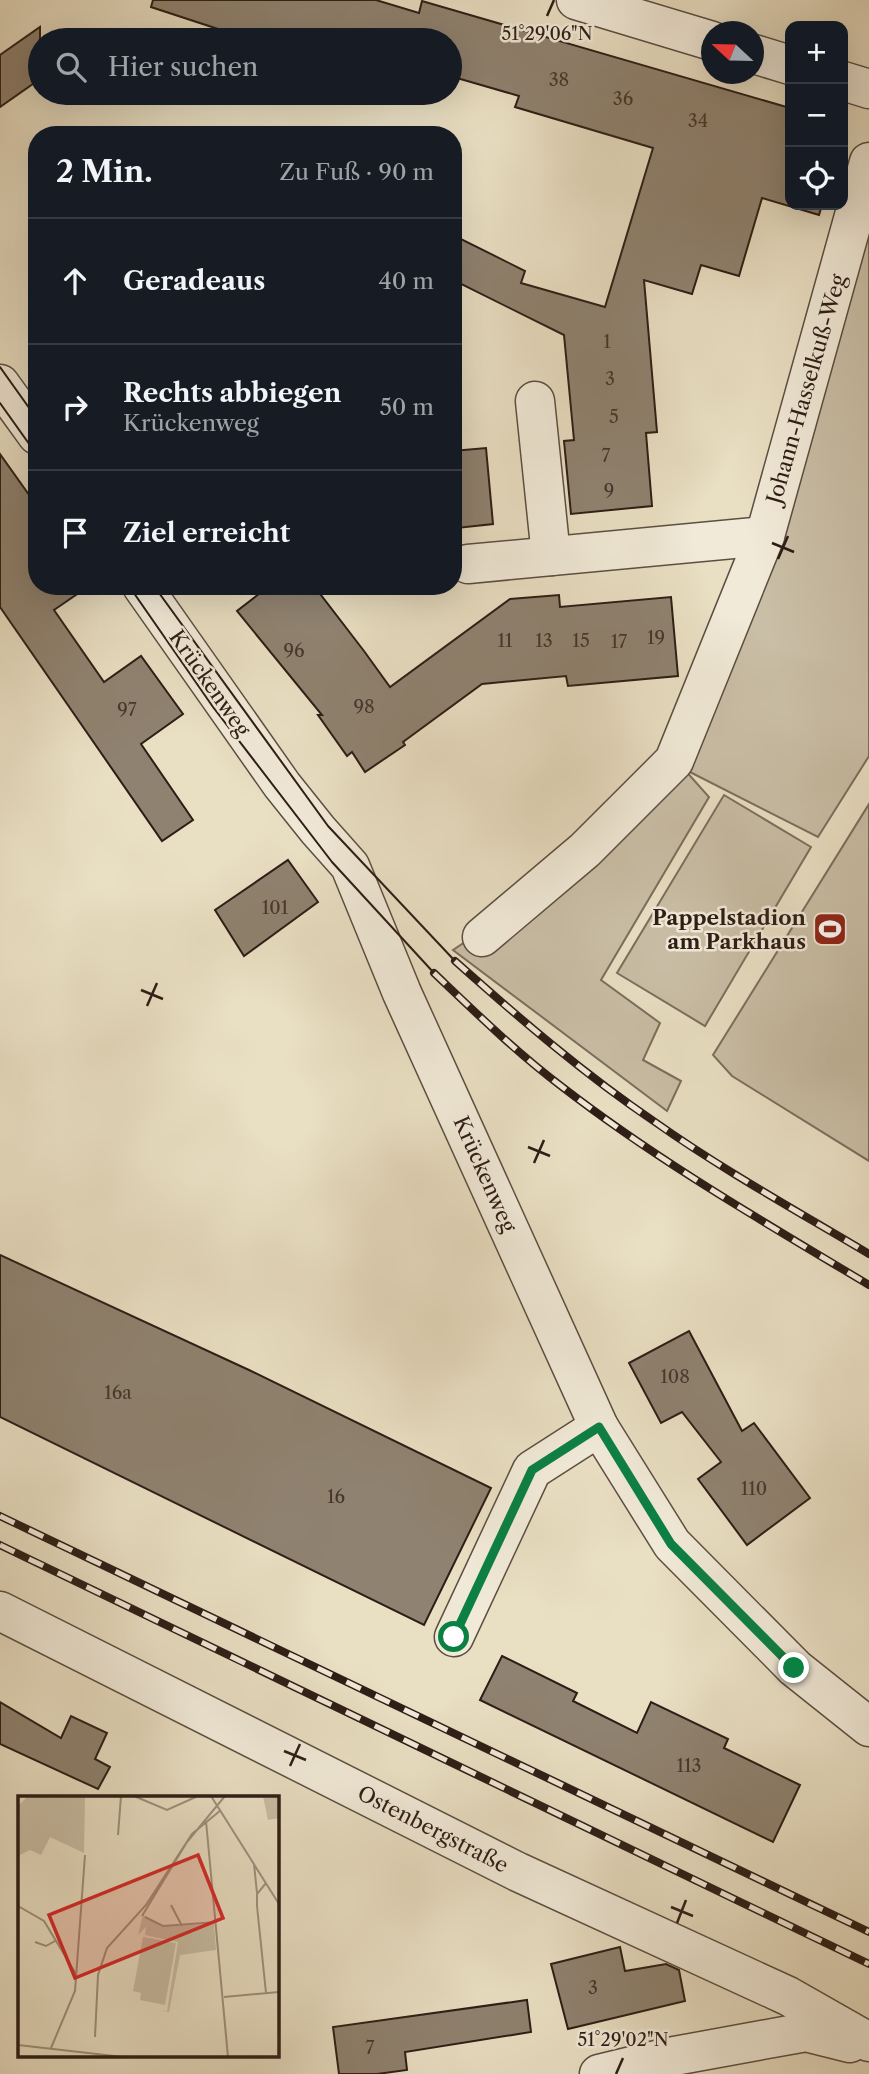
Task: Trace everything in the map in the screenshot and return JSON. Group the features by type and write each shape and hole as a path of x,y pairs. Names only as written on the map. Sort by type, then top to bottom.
{"street":[{"path":"576,0 701,38"},
{"path":"764,57 785,63"},
{"path":"848,83 869,89"},
{"name":"Johann-Hasselkuß-Weg","path":"482,937 586,850 674,761 765,536 869,162"},
{"path":"0,384 28,423"},
{"path":"535,401 551,556"},
{"path":"468,564 765,536"},
{"name":"Krückenweg","path":"148,595 282,785 350,866 402,993 599,1427 671,1544 794,1668 869,1727"},
{"path":"454,1637 532,1470 599,1427"},
{"name":"Ostenbergstraße","path":"0,1611 519,1872 789,1996 869,2042"},
{"path":"599,2074 669,2057 806,2032 869,2048"}],"shaded area":[{"path":"869,229 869,756 818,837 684,769 709,797 601,980 660,1023 643,1060 681,1081 667,1111 453,950 519,906 674,761"},
{"path":"724,795 811,847 705,1026 617,973"},
{"name":"Pappelstadion am Parkhaus","path":"869,804 869,1161 732,1076 713,1055"}],"building":[{"path":"153,0 376,0 419,13 422,1 785,107 785,205 762,198 739,276 701,265 692,294 644,280 657,432 646,433 652,506 571,514 564,441 574,440 564,335 462,284 462,240 525,271 521,283 605,307 653,148 515,107 519,96 462,79 462,28 215,28 151,7"},
{"path":"28,35 28,87 0,107 0,55"},
{"path":"802,210 820,210 819,215"},
{"path":"486,448 493,524 462,527 462,450"},
{"path":"0,454 28,493 28,595 76,595 54,610 104,682 141,656 183,714 141,744 193,820 162,841 0,607"},
{"path":"257,595 321,595 390,687 510,599 559,595 560,607 671,597 678,676 568,686 566,676 482,684 403,742 405,745 365,772 352,752 347,756 318,715 322,715 237,611"},
{"path":"288,860 318,902 244,956 215,910"},
{"path":"0,1255 249,1370 491,1488 424,1625 0,1417"},
{"path":"689,1331 742,1431 754,1423 810,1498 747,1545 698,1479 721,1462 682,1412 661,1423 629,1363"},
{"path":"502,1656 577,1693 573,1701 637,1733 651,1702 728,1739 724,1748 800,1785 773,1842 480,1700"},
{"path":"0,1702 61,1738 71,1716 107,1733 95,1759 110,1767 98,1789 0,1744"},
{"path":"620,1947 625,1971 666,1964 679,1970 685,2001 568,2029 551,1964"},
{"path":"527,2000 531,2032 405,2052 407,2070 377,2074 339,2074 333,2027"}],"tram line":[{"path":"0,367 28,406"},
{"path":"0,403 28,442"},
{"path":"135,595 213,707 332,862 434,973"},
{"path":"161,595 328,826 455,961"}],"railway":[{"path":"455,961 552,1045 629,1104 734,1174 869,1254"},
{"path":"434,973 528,1059 598,1114 712,1190 869,1285"},
{"path":"0,1516 869,1932"},
{"path":"0,1545 869,1964"}],"place":[{"name":"Pappelstadion am Parkhaus","path":"830,929"}],"route":[{"path":"454,1637 532,1470 599,1427 671,1544 794,1668"}]}
